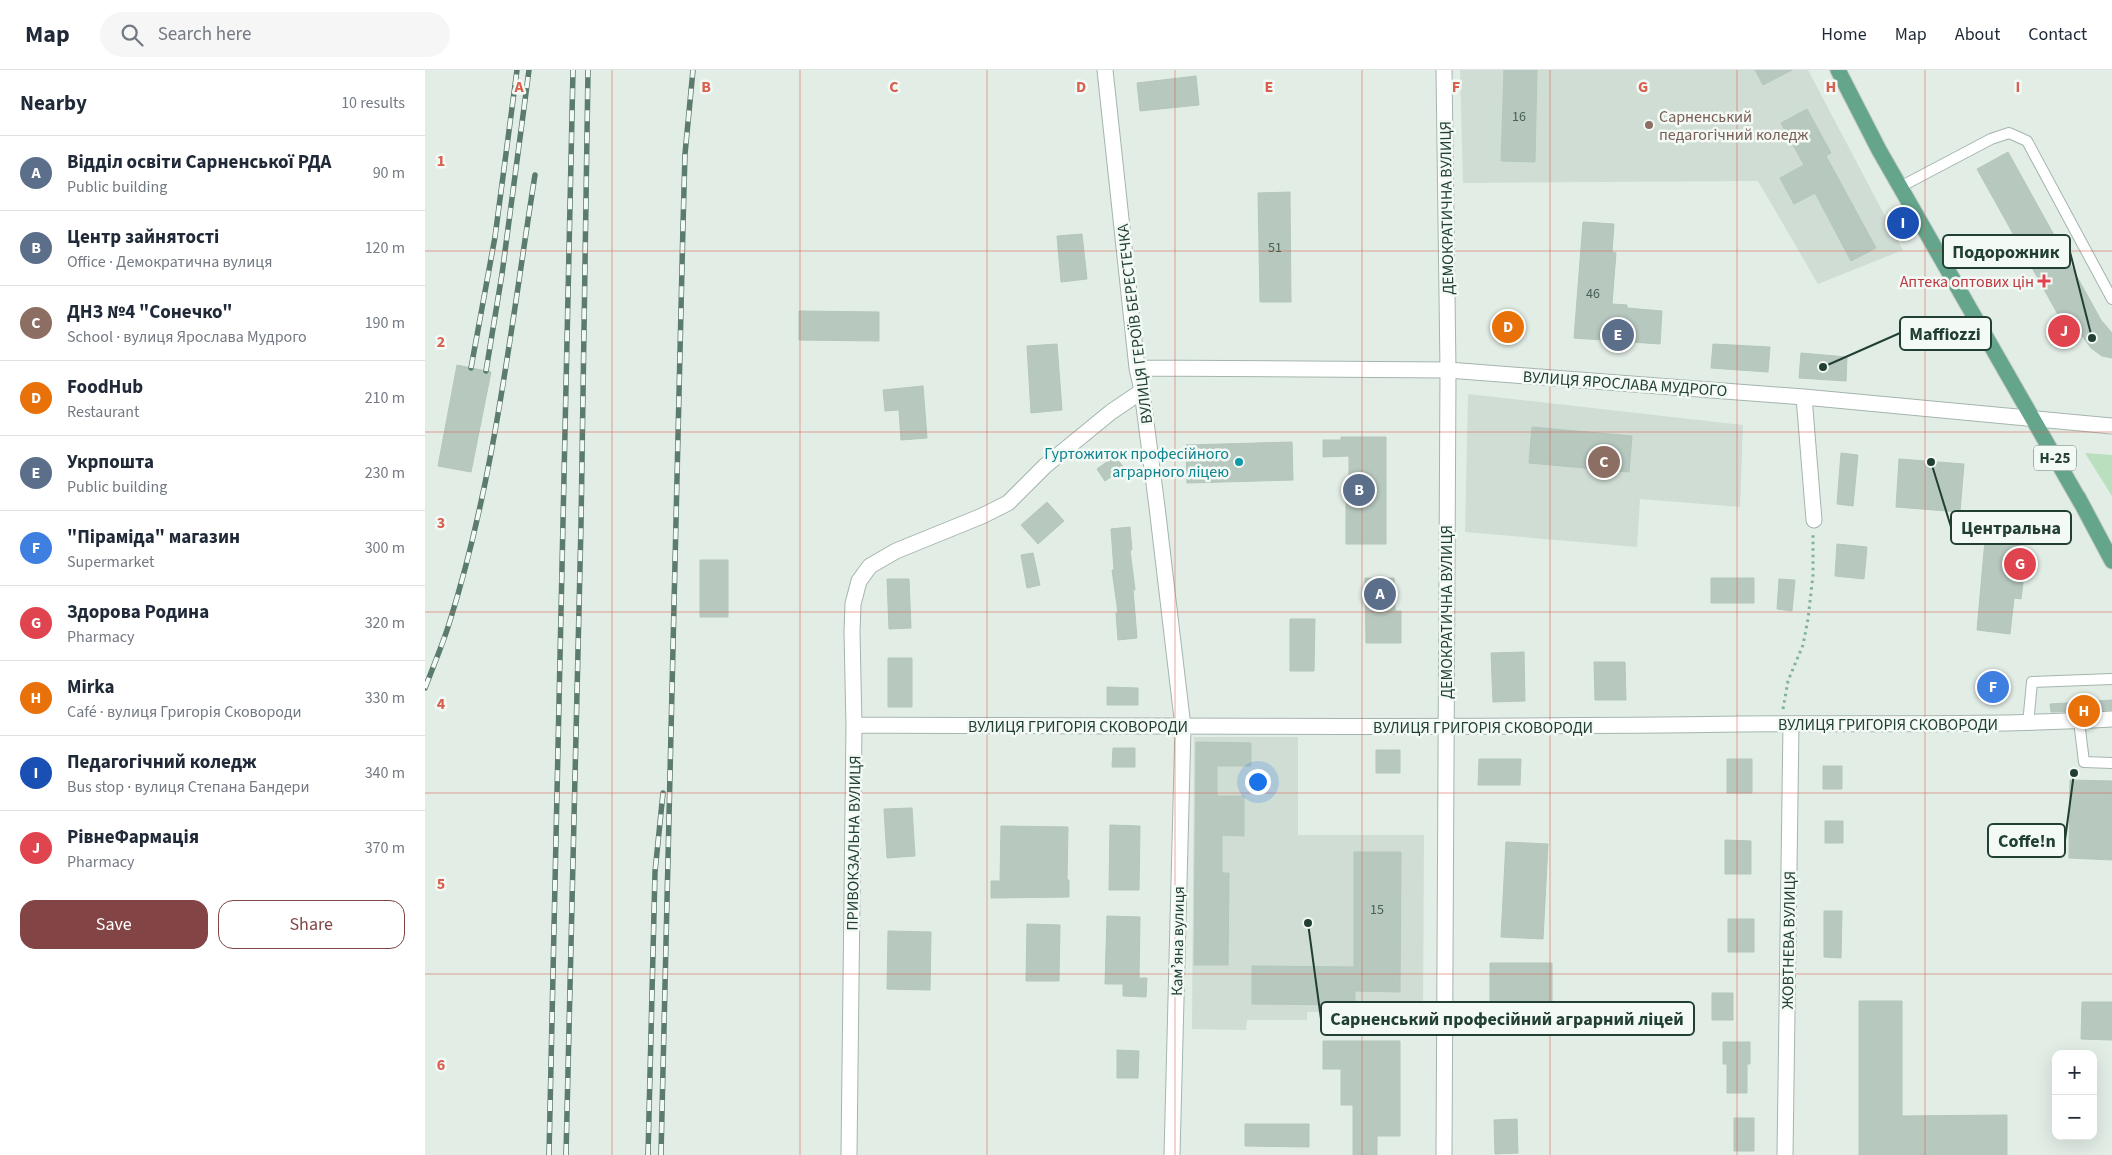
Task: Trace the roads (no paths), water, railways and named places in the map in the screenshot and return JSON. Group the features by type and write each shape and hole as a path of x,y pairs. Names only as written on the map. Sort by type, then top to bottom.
{"main road":[{"name":"Н-25","path":"1838,70 1901,187 2112,561"}],"street":[{"name":"ВУЛИЦЯ ГЕРОЇВ БЕРЕСТЕЧКА","path":"1105,70 1137,368 1142,391 1183,727"},
{"name":"ДЕМОКРАТИЧНА ВУЛИЦЯ","path":"1444,70 1448,370 1444,1155"},
{"name":"ВУЛИЦЯ ЯРОСЛАВА МУДРОГО","path":"1137,368 1448,370 1804,397 2112,426"},
{"name":"ПРИВОКЗАЛЬНА ВУЛИЦЯ","path":"849,1155 854,725 852,632 853,604 859,581 870,566 896,551 1008,503 1045,466 1111,412 1142,391"},
{"path":"1804,397 1814,520"},
{"name":"ВУЛИЦЯ ГРИГОРІЯ СКОВОРОДИ","path":"854,725 1445,728 1785,724 2029,724 2112,719"},
{"name":"ЖОВТНЕВА ВУЛИЦЯ","path":"1785,724 1785,1155"},
{"name":"Камʼяна вулиця","path":"1172,1155 1183,727"}],"lane":[{"path":"1901,187 1991,139 2009,133 2027,141 2112,299"},
{"path":"2029,724 2031,682 2112,679"},
{"path":"2079,721 2084,762 2112,763"}],"railway":[{"path":"471,368 495,237 517,70"},
{"path":"486,371 502,274 529,70"},
{"path":"549,1155 573,70"},
{"path":"566,1155 581,525 588,70"},
{"path":"661,1155 685,154 693,70"},
{"path":"425,688 449,624 478,514 500,401 535,175"},
{"path":"648,1155 655,872 663,793"}],"place":[{"name":"Сарненський педагогічний коледж","path":"1649,125"},
{"name":"Педагогічний коледж","path":"1903,223"},
{"name":"Аптека оптових цін","path":"2044,281"},
{"name":"FoodHub","path":"1508,327"},
{"name":"РівнеФармація","path":"2064,331"},
{"name":"Укрпошта","path":"1618,335"},
{"name":"Подорожник","path":"2092,338"},
{"name":"Maffiozzi","path":"1823,367"},
{"name":"Гуртожиток професійного аграрного ліцею","path":"1239,462"},
{"name":"ДНЗ №4 \"Сонечко\"","path":"1604,462"},
{"name":"Центральна","path":"1931,462"},
{"name":"Центр зайнятості","path":"1359,490"},
{"name":"Здорова Родина","path":"2020,564"},
{"name":"Відділ освіти Сарненської РДА","path":"1380,594"},
{"name":"\"Піраміда\" магазин","path":"1993,687"},
{"name":"Mirka","path":"2084,711"},
{"name":"Coffe!n","path":"2074,773"},
{"name":"Сарненський професійний аграрний ліцей","path":"1308,923"}]}
